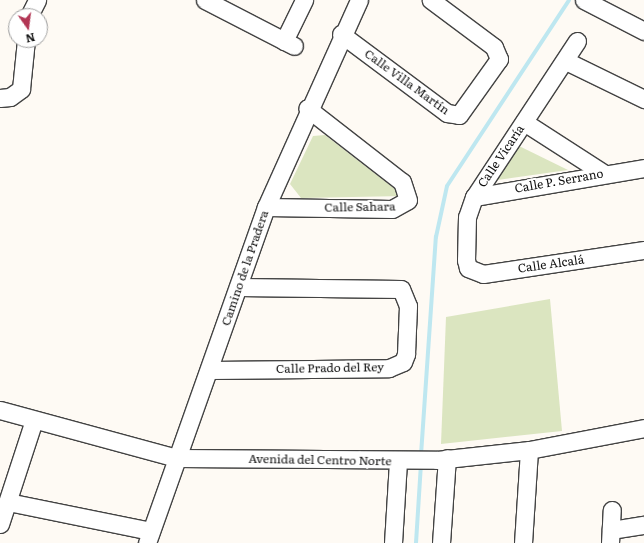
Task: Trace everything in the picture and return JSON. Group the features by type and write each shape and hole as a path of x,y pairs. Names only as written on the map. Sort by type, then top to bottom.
{"street":[{"path":"205,0 289,43 304,0"},
{"name":"Camino de la Pradera","path":"148,537 210,370 266,207 307,108 341,34 359,0"},
{"name":"Calle Villa Martín","path":"341,34 447,113 459,115 499,59 494,47 431,0"},
{"path":"587,2 644,31"},
{"name":"Calle Vicaría","path":"466,260 467,217 474,196 566,61 577,41"},
{"path":"0,98 10,98 21,89 25,48"},
{"path":"566,61 644,99"},
{"name":"Calle Sahara","path":"266,207 392,209 408,200 402,182 307,108"},
{"path":"524,122 603,173"},
{"name":"Calle P. Serrano","path":"474,196 603,173 644,168"},
{"name":"Calle Alcalá","path":"466,260 468,268 483,274 644,250"},
{"name":"Calle Prado del Rey","path":"210,370 389,368 403,362 406,354 408,306 400,289 238,287"},
{"name":"Avenida del Centro Norte","path":"0,410 177,458 404,462 530,450 644,428"},
{"path":"0,524 34,420"},
{"path":"523,543 530,450"},
{"path":"441,543 442,459"},
{"path":"393,543 404,462"},
{"path":"8,502 148,537"},
{"path":"612,510 610,536 644,525"}],"green space":[{"path":"325,135 404,196 301,198 290,184 313,136"},
{"path":"515,144 568,170 490,181"},
{"path":"550,299 562,431 441,444 446,317"}],"waterway":[{"path":"421,455 436,237 447,186 569,0"},
{"path":"416,543 421,464"}]}
